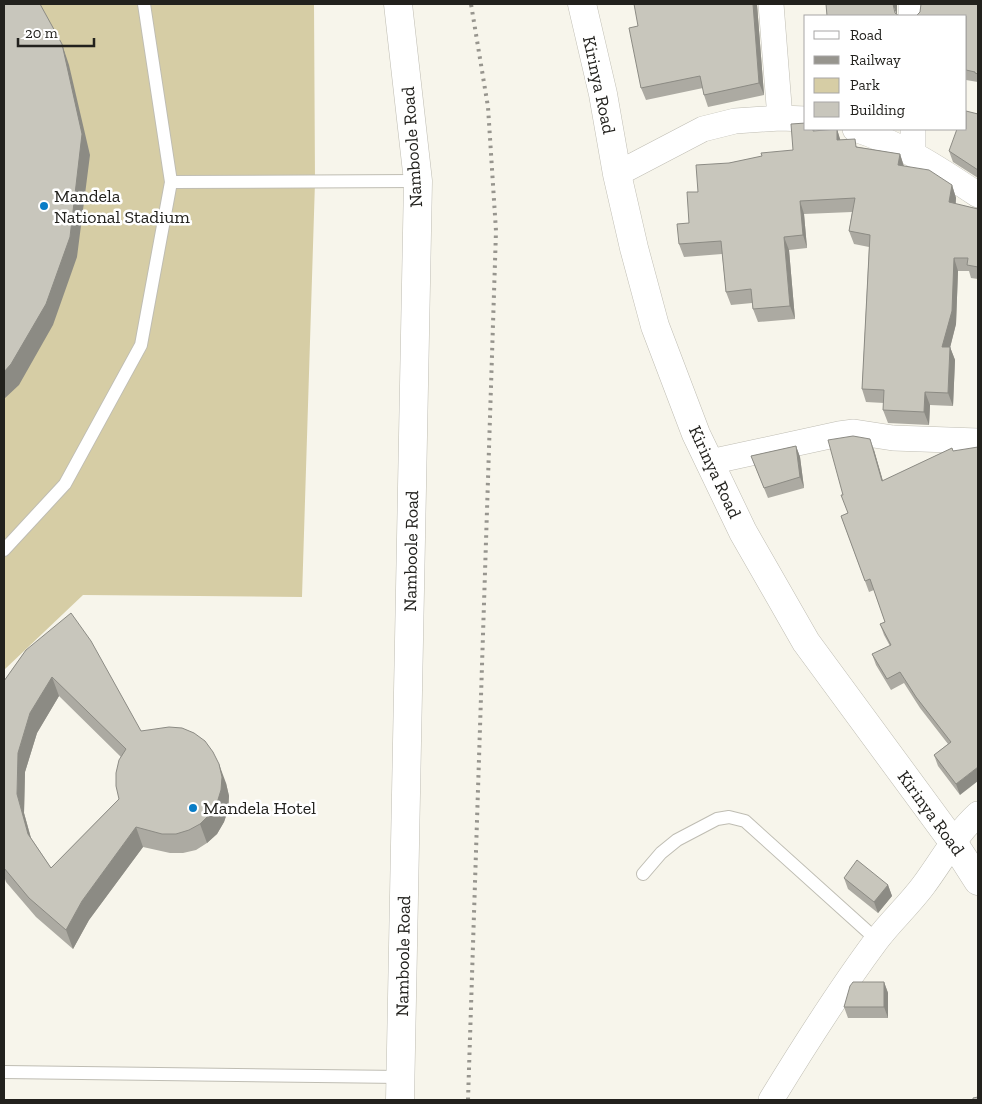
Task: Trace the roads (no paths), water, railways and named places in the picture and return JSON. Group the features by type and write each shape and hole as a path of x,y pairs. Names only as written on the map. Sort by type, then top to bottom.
{"street":[{"name":"Namboole Road","path":"398,4 418,181 400,1089"},
{"name":"Kirinya Road","path":"582,4 603,94 617,174 654,326 710,462 743,532 806,642 953,842 978,881"},
{"path":"771,4 780,118"},
{"path":"617,174 703,129 735,122 780,118 804,120"},
{"path":"858,130 879,137 913,141 978,195"},
{"path":"710,462 854,432 893,438 978,441"},
{"path":"770,1100 812,1034 877,940 922,888 953,842 978,814"}],"lane":[{"path":"4,550 65,484 141,344 171,182 144,4"},
{"path":"171,182 418,181"},
{"path":"643,874 666,848 677,840 717,819 729,817 744,821 877,940"},
{"path":"4,1072 400,1089"}],"railway":[{"path":"468,1100 496,231 488,107 471,4"}],"place":[{"name":"Mandela National Stadium","path":"44,206"},
{"name":"Mandela Hotel","path":"193,808"}]}
